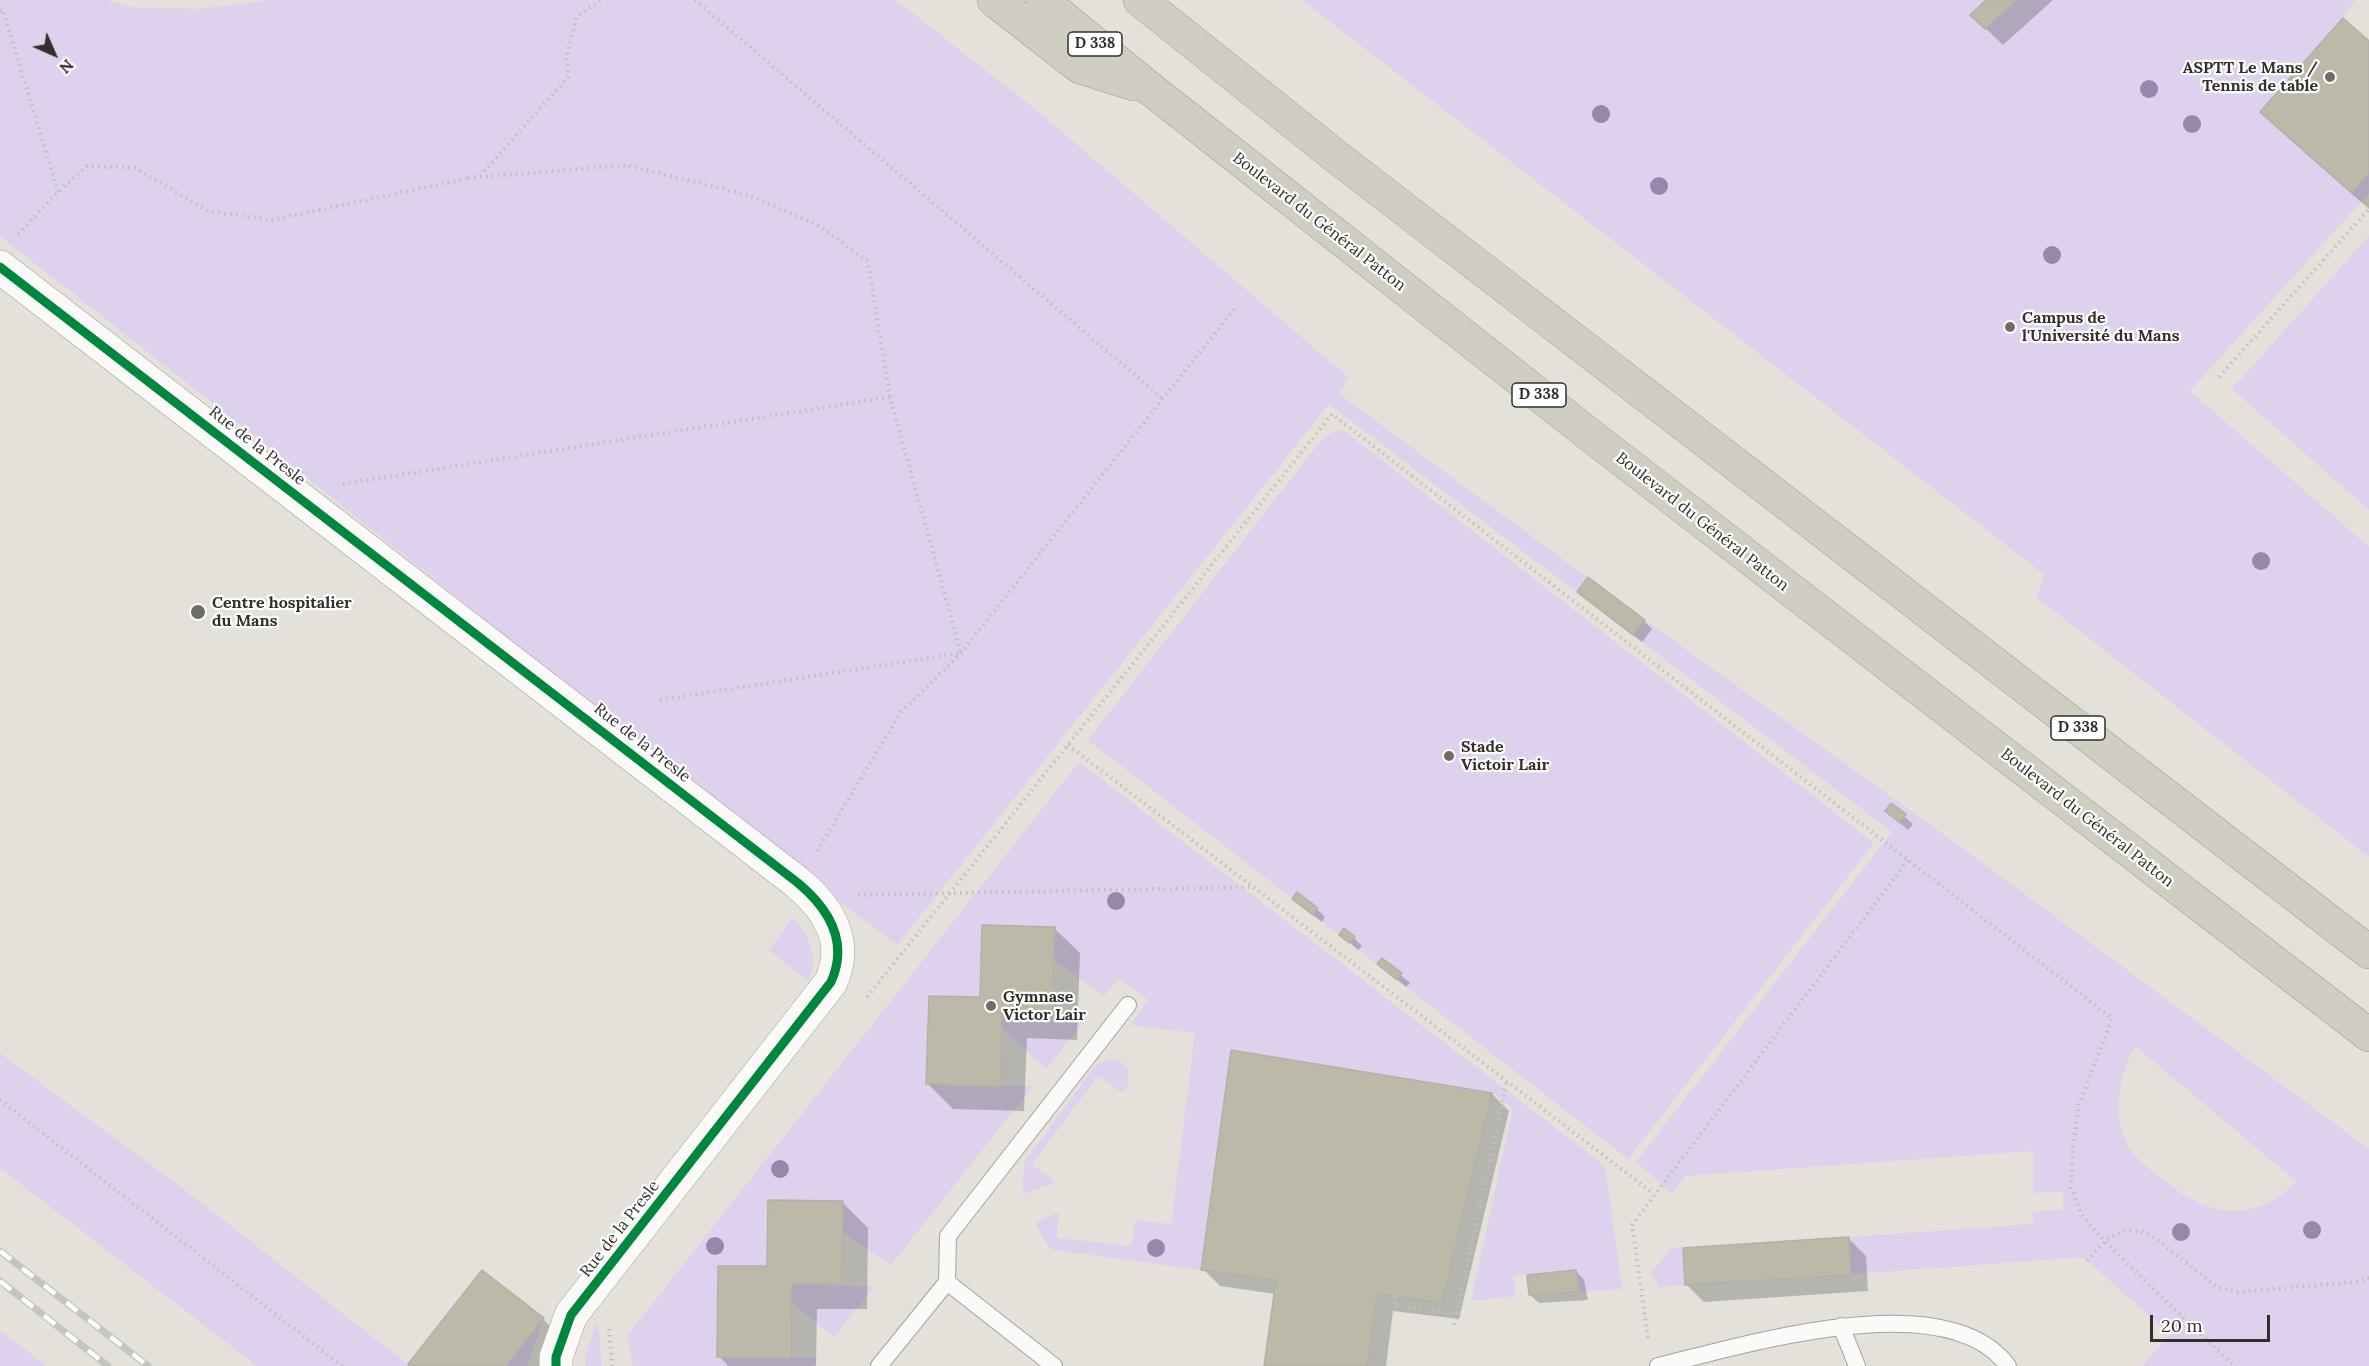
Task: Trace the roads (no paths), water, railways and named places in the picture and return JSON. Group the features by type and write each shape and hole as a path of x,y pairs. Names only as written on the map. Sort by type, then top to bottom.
{"highway":[{"path":"994,0 1080,67 1148,87"},
{"name":"Boulevard du Général Patton","path":"1042,0 1148,87 1614,454 2369,1035"},
{"name":"D 338","path":"1140,0 1376,187 2369,952"}],"street":[{"name":"Rue de la Presle","path":"0,267 806,889 833,926 837,942 838,967 831,982 571,1315 556,1357 556,1366"}],"lane":[{"path":"879,1366 947,1282 948,1236 1128,1005"},
{"path":"947,1282 1054,1366"},
{"path":"1658,1366 1816,1329 1875,1324 1942,1329 1971,1338 1992,1348 2008,1366"},
{"path":"1841,1326 1857,1366"}],"railway":[{"path":"0,1251 148,1366"},
{"path":"0,1281 108,1366"}],"place":[{"name":"ASPTT Le Mans / Tennis de table","path":"2330,77"},
{"name":"Campus de l'Université du Mans","path":"2010,327"},
{"name":"Centre hospitalier du Mans","path":"198,612"},
{"name":"Stade Victoir Lair","path":"1449,756"},
{"name":"Gymnase Victor Lair","path":"991,1006"}]}
